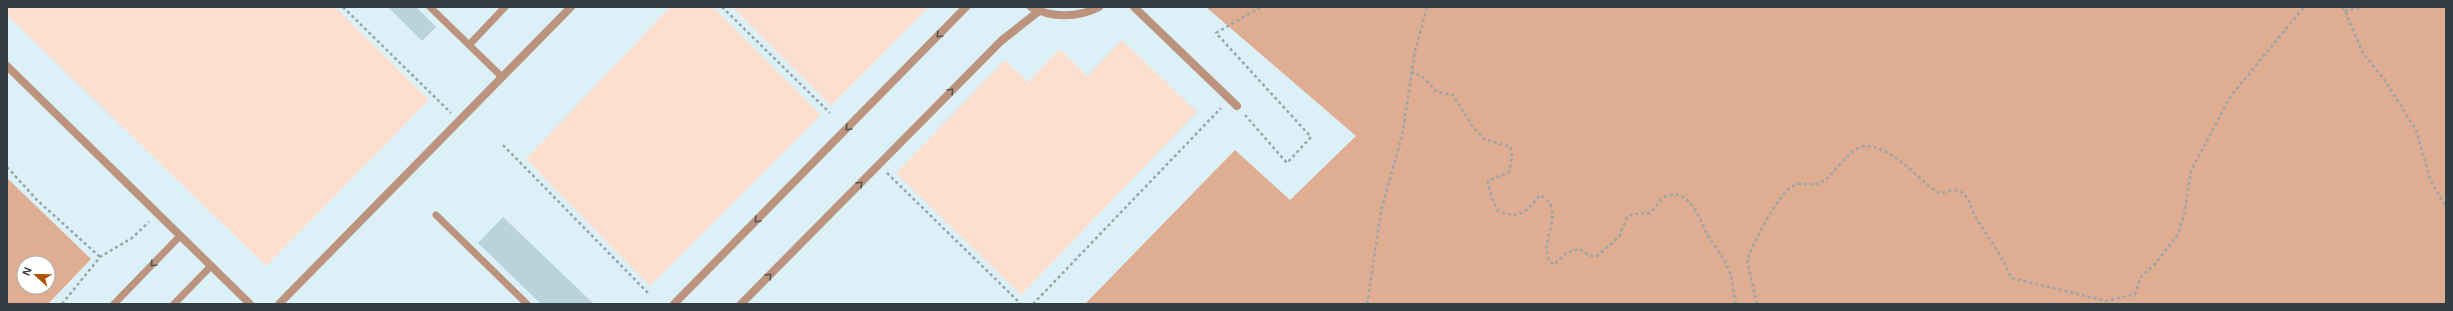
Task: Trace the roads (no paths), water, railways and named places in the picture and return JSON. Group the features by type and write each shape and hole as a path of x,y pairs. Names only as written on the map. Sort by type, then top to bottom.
{"street":[{"path":"280,304 571,7"},
{"path":"674,304 966,7"},
{"path":"741,304 1001,41 1035,9 1064,16 1090,12 1099,7"},
{"path":"1134,7 1237,106"},
{"path":"7,66 250,304"}],"lane":[{"path":"430,7 502,76"},
{"path":"469,45 505,7"},
{"path":"436,215 527,304"},
{"path":"114,304 180,236"},
{"path":"174,304 211,266"}]}
